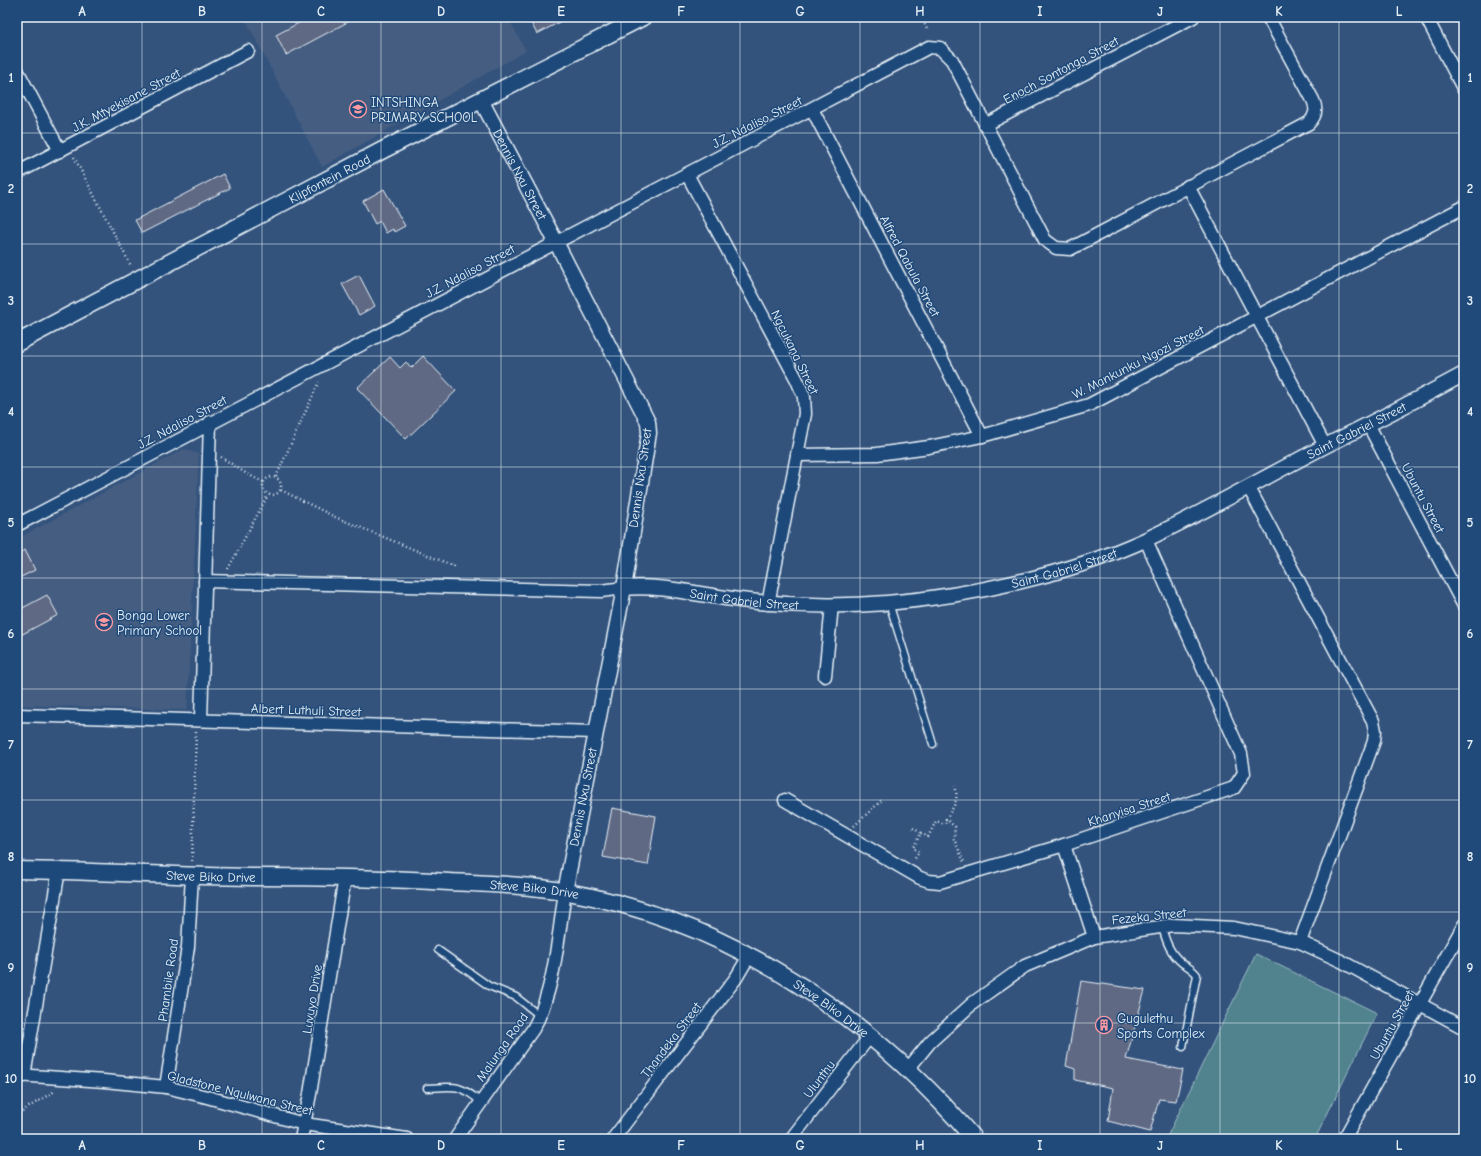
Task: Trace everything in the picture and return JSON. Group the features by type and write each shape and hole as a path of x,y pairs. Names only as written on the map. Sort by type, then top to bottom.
{"main road":[{"name":"Klipfontein Road","path":"17,343 374,154 643,17"},
{"name":"Steve Biko Drive","path":"17,870 192,870 476,883 566,892 638,910 683,926 749,956 812,992 870,1036 908,1070 946,1106 974,1139"}],"street":[{"name":"Enoch Sontonga Street","path":"985,125 1193,17"},
{"path":"985,125 1042,236 1048,243 1060,250 1070,249 1309,123 1313,119 1316,110 1313,100 1268,17"},
{"path":"1426,17 1464,90"},
{"name":"J.Z. Ndaliso Street","path":"17,525 210,422 812,110 924,49 936,47 944,51 952,60 985,125"},
{"name":"J.K. Mtyekisane Street","path":"17,173 248,51"},
{"path":"17,70 60,151"},
{"name":"Dennis Nxu Street","path":"481,100 556,242 648,422 649,433 624,588 595,732 566,892"},
{"name":"Alfred Qabula Street","path":"812,110 982,436"},
{"name":"Ngcukana Street","path":"687,174 804,397 806,408 768,604"},
{"path":"1188,186 1325,446"},
{"name":"W. Mankunku Ngozi Street","path":"797,455 877,454 929,447 982,436 1056,416 1088,405 1464,207"},
{"name":"Saint Gabriel Street","path":"624,588 646,587 768,604 832,605 889,602 968,592 1056,572 1108,555 1146,540 1249,488 1325,446 1369,426 1464,374"},
{"path":"198,725 205,582 210,422"},
{"name":"Ubuntu Street","path":"1369,426 1464,606"},
{"path":"1249,488 1373,721 1375,731 1374,741 1300,942"},
{"name":"Khanyisa Street","path":"785,800 907,870 930,881 940,882 1064,845 1225,793 1234,788 1244,773 1240,754 1146,540"},
{"path":"205,582 593,591 624,588"},
{"path":"825,676 832,605"},
{"name":"Albert Luthuli Street","path":"17,715 198,725 595,732"},
{"path":"1064,845 1094,937"},
{"path":"20,1075 59,870"},
{"name":"Phambile Road","path":"166,1087 188,947 192,870"},
{"name":"Luvuyo Drive","path":"301,1139 345,877"},
{"name":"Malunga Road","path":"455,1139 533,1029 540,1016 549,990 566,892"},
{"name":"Fezeka Street","path":"908,1070 930,1042 973,1003 1025,966 1094,937 1162,927 1202,925 1234,928 1300,942 1341,961 1464,1028"},
{"name":"Ubuntu Street","path":"1344,1139 1464,925"},
{"name":"Thandeka Street","path":"614,1139 736,978 749,956"},
{"name":"Ulunthu","path":"791,1139 870,1036"},
{"name":"Gladstone Nqulwana Street","path":"20,1075 166,1087 304,1124 407,1139"}],"lane":[{"path":"889,602 933,744"},
{"path":"1162,927 1165,940 1171,952 1192,969 1197,976 1183,1047"},
{"path":"438,950 489,986 516,997 540,1016"},
{"path":"427,1088 462,1089 468,1091 481,1102"}],"path":[{"path":"922,17 928,31"},
{"path":"73,155 133,270"},
{"path":"276,477 319,383 317,378"},
{"path":"218,455 247,474 263,482"},
{"path":"268,477 276,477 281,483 280,490 275,495 268,495 263,490 263,482 268,477"},
{"path":"280,490 335,517 454,566"},
{"path":"226,574 268,495"},
{"path":"192,870 198,725"},
{"path":"913,828 928,837 936,821 945,824 958,795 955,785"},
{"path":"847,836 857,822 883,799"},
{"path":"946,819 955,827 954,839 969,874"},
{"path":"907,870 920,852 913,848 921,833"},
{"path":"17,1118 24,1110 53,1092 56,1077"}],"shaded area":[{"name":"INTSHINGA PRIMARY SCHOOL","path":"244,17 508,17 526,51 322,167"},
{"name":"Bonga Lower Primary School","path":"184,449 199,454 187,710 17,705 17,539"}],"green space":[{"path":"1256,954 1377,1013 1315,1139 1166,1139"}],"building":[{"path":"310,17 357,17 286,55 276,35"},
{"path":"528,17 569,17 537,34"},
{"path":"223,174 230,188 142,233 135,220"},
{"path":"384,189 405,226 394,232 393,229 386,233 380,221 375,224 363,201"},
{"path":"359,275 375,306 359,315 342,284"},
{"path":"423,356 456,391 406,439 357,388 390,357 400,368 406,362 411,368"},
{"path":"25,550 35,570 17,579 17,554"},
{"path":"47,595 58,615 17,637 17,611"},
{"path":"612,808 656,816 648,865 603,857"},
{"name":"Gugulethu Sports Complex","path":"1081,981 1145,990 1126,1059 1183,1070 1176,1101 1159,1099 1150,1132 1108,1121 1113,1088 1075,1080 1075,1069 1066,1066"}],"place":[{"name":"INTSHINGA PRIMARY SCHOOL","path":"358,109"},
{"name":"Bonga Lower Primary School","path":"104,622"},
{"name":"Gugulethu Sports Complex","path":"1104,1025"}]}
